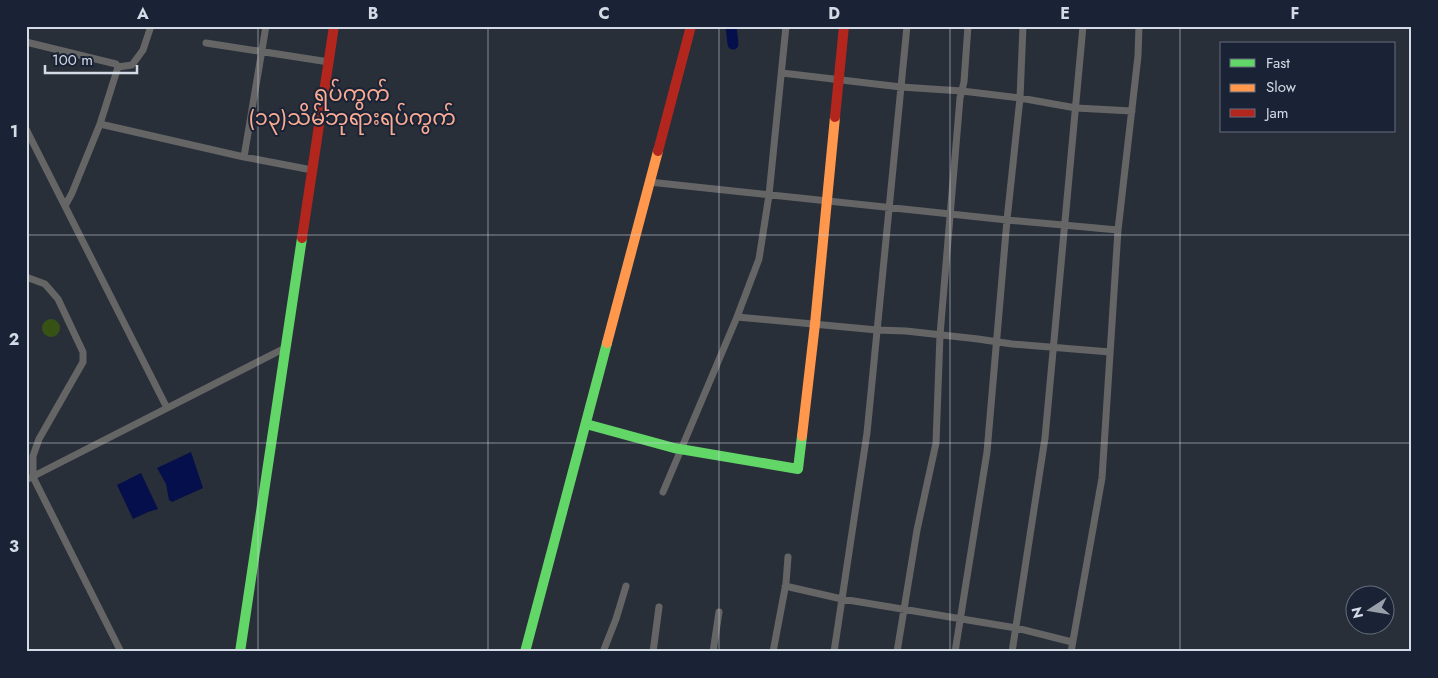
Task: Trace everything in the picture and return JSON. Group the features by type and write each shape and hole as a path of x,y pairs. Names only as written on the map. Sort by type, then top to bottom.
{"street":[{"path":"26,42 118,66 132,65 142,50 151,26"},
{"path":"244,157 266,26"},
{"path":"240,652 334,26"},
{"path":"525,652 648,182 691,26"},
{"path":"663,492 737,317 759,259 769,195 786,26"},
{"path":"586,424 681,448 798,469 815,324 844,26"},
{"path":"834,652 867,433 907,26"},
{"path":"897,652 917,530 936,443 940,335 968,26"},
{"path":"955,652 988,452 1020,98 1023,26"},
{"path":"1012,652 1045,438 1083,26"},
{"path":"1071,652 1102,478 1118,230 1138,56 1139,26"},
{"path":"206,42 329,62"},
{"path":"65,206 100,124 118,66"},
{"path":"782,73 901,88 962,91 1020,98 1076,108 1132,111"},
{"path":"100,124 244,157 312,170"},
{"path":"26,129 167,408"},
{"path":"648,182 1118,230"},
{"path":"26,277 45,284 58,299 83,352 83,362 39,439 33,456 30,478 121,652"},
{"path":"737,317 906,331 1053,348 1110,352"},
{"path":"30,478 286,348"},
{"path":"773,652 785,586 788,557"},
{"path":"603,652 626,586"},
{"path":"785,586 842,599 1016,628 1072,642"},
{"path":"653,652 659,607"},
{"path":"713,652 719,612"}],"green space":[{"path":"47,319 55,319 60,324 58,335 47,337 42,332 42,324"}],"shaded area":[{"path":"191,452 203,488 172,502 169,500 166,484 157,468"},
{"path":"141,473 158,509 133,519 117,485"}],"waterway":[{"path":"731,26 733,44"}],"traffic: fast":[{"path":"240,652 302,238"},
{"path":"525,652 607,343"},
{"path":"586,424 674,448 798,469 802,436"}],"traffic: slow":[{"path":"802,436 835,117"},
{"path":"607,343 658,151"}],"traffic: jam":[{"path":"302,238 334,26"},
{"path":"658,151 691,26"},
{"path":"835,117 844,26"}],"district":[{"name":"ရပ်ကွက် (၁၃)သိမ်ဘုရားရပ်ကွက်","path":"352,106"}]}
